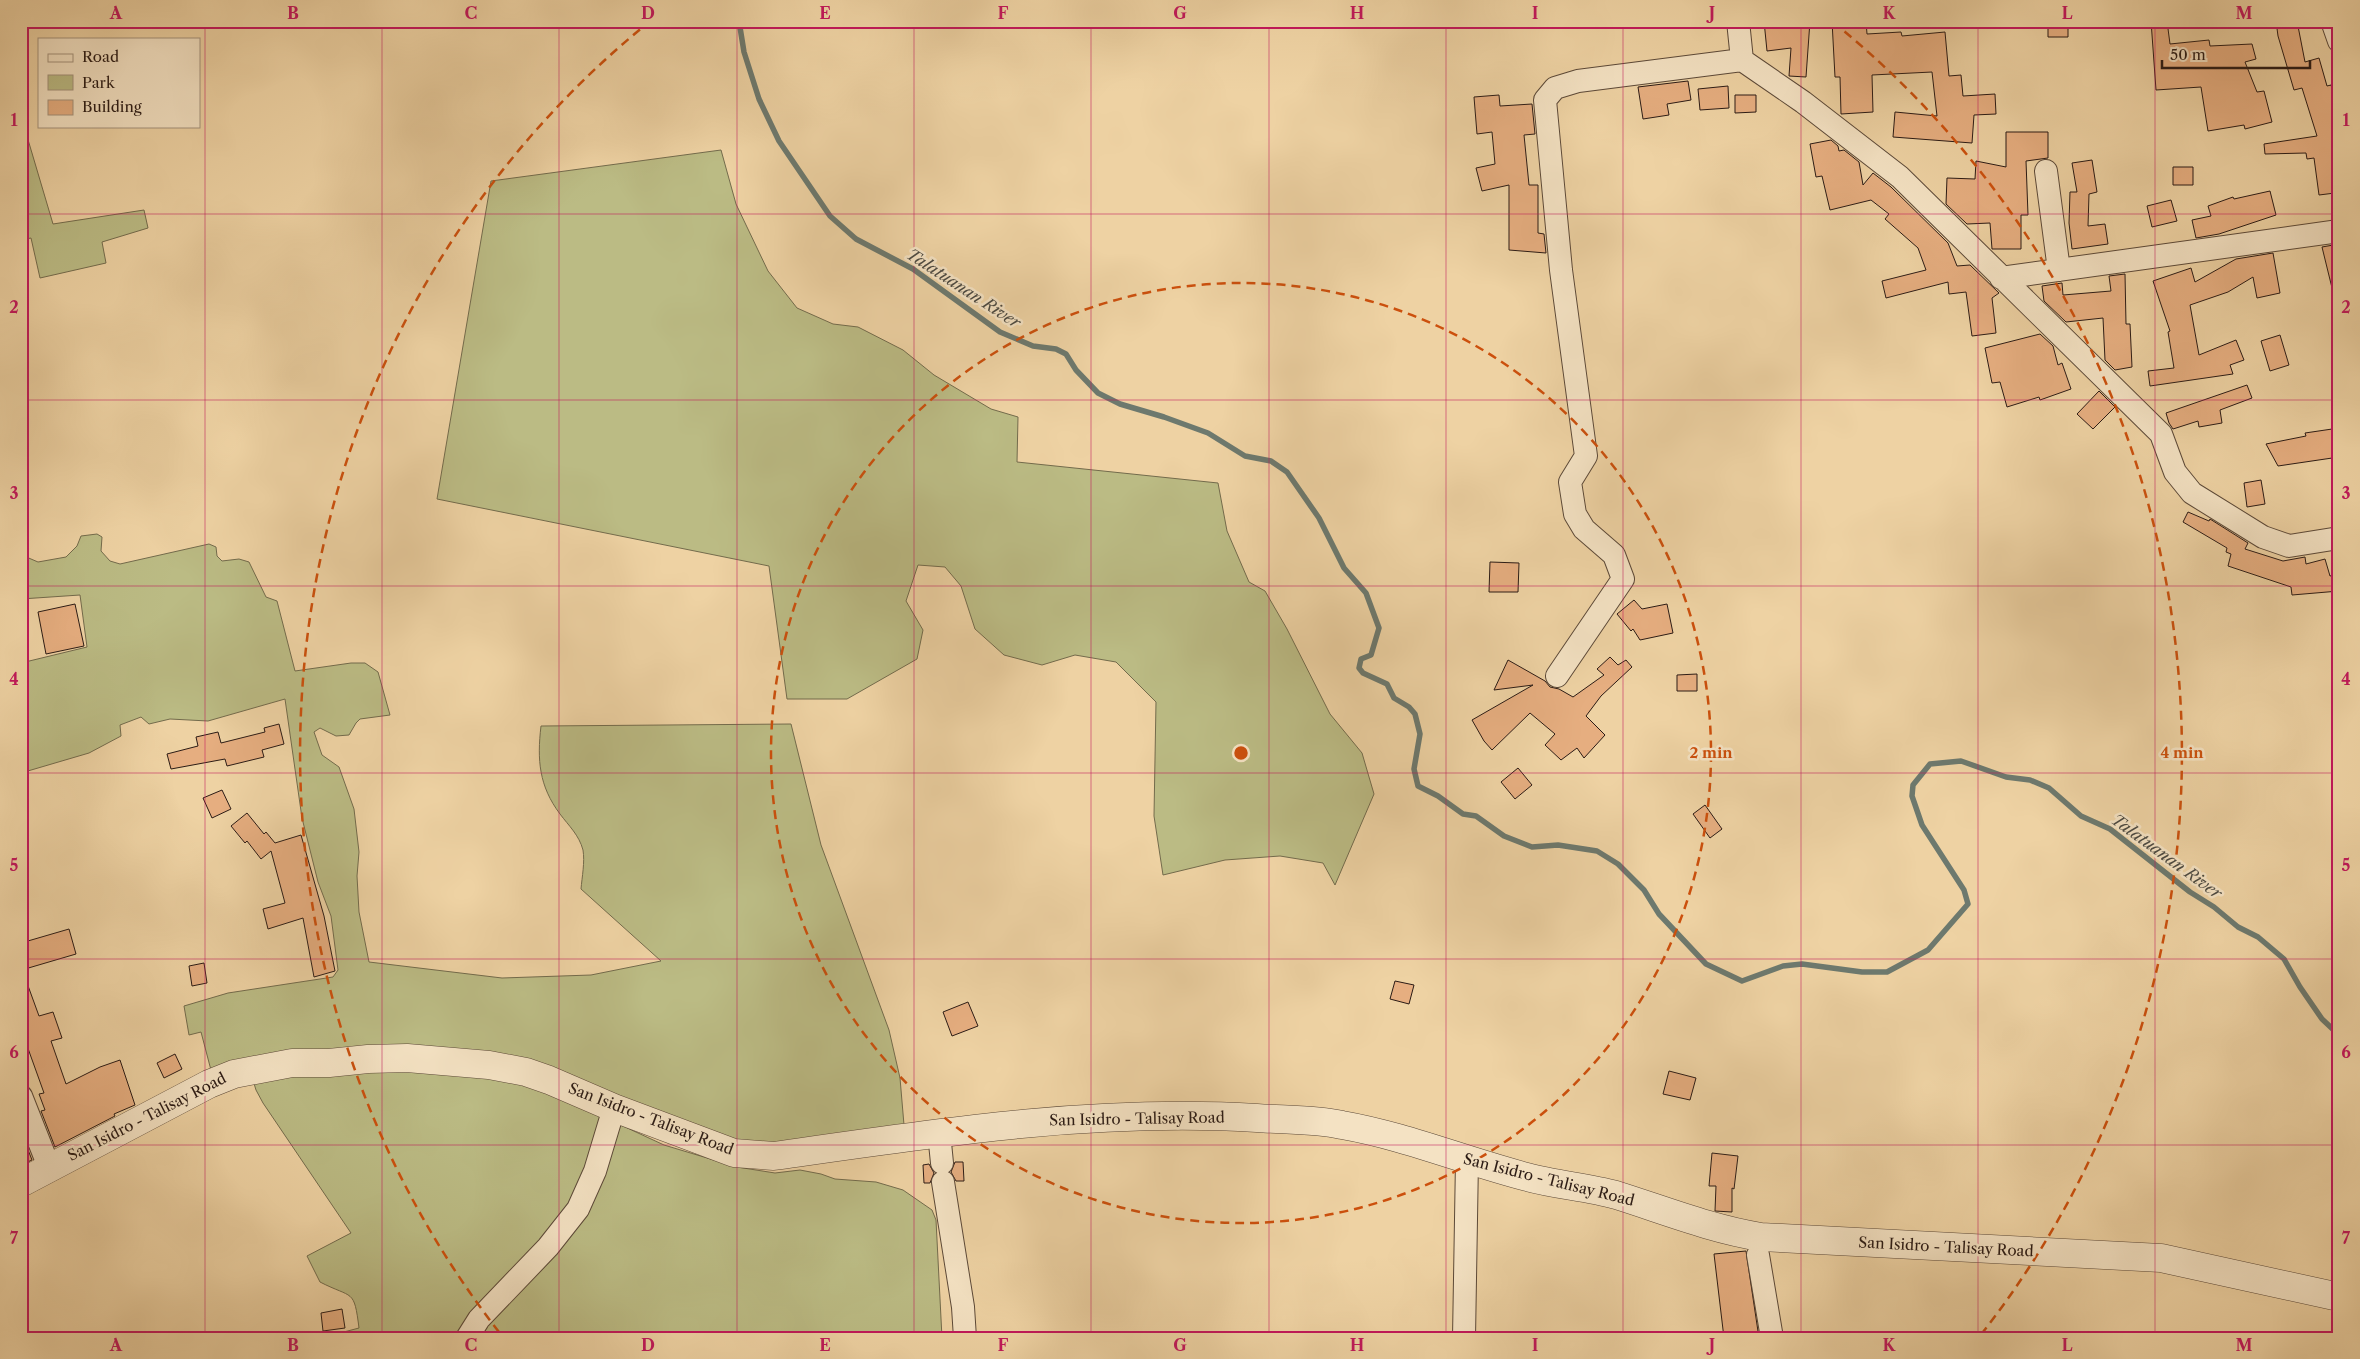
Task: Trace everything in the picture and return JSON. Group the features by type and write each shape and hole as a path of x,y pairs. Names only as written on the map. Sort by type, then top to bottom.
{"street":[{"path":"1738,21 1742,60"},
{"path":"2332,21 2339,41"},
{"path":"1557,676 1623,579 1614,556 1584,529 1575,514 1570,482 1586,456 1561,270 1545,100 1554,88 1578,81 1742,60 1803,102 1900,178 2161,434 2175,472 2192,493 2263,537 2289,546 2339,538"},
{"path":"2046,171 2059,270"},
{"path":"2001,278 2339,231"},
{"name":"San Isidro - Talisay Road","path":"21,1183 208,1084 234,1074 285,1064 407,1058 496,1066 526,1072 614,1108 734,1153 755,1156 774,1156 939,1133 1041,1122 1200,1114 1341,1124 1527,1177 1613,1194 1665,1212 1742,1234 2161,1258 2339,1297"},
{"path":"21,1096 49,1167"},
{"path":"467,1338 478,1319 548,1246 578,1209 595,1171 614,1108"},
{"path":"939,1133 943,1173 963,1306 965,1338"},
{"path":"1464,1338 1467,1160"},
{"path":"1758,1255 1772,1338"}],"green space":[{"path":"21,116 53,224 144,210 148,228 102,242 106,263 40,278 31,238 21,240"},
{"path":"721,150 736,204 768,271 797,308 833,324 858,327 903,350 934,375 991,409 1018,417 1017,462 1218,483 1227,531 1249,582 1265,591 1287,629 1330,714 1362,753 1374,794 1335,885 1323,863 1280,856 1225,860 1163,875 1154,816 1156,702 1116,662 1075,655 1042,665 1004,655 975,629 961,586 945,567 918,565 906,601 923,630 917,659 847,699 787,699 769,566 437,499 491,181"},
{"path":"97,534 102,537 101,551 110,561 120,564 209,544 216,547 217,556 222,561 239,559 249,562 266,597 277,601 295,671 351,663 365,663 378,672 390,715 360,719 349,735 336,736 320,728 314,732 322,755 339,767 354,809 359,852 357,876 359,912 369,962 502,978 591,975 661,961 581,889 584,864 583,850 576,835 553,804 544,783 539,750 541,726 791,724 821,845 889,1030 900,1078 904,1125 767,1151 526,1061 212,1074 201,1032 189,1035 184,1006 228,993 333,977 338,970 331,916 318,882 302,818 285,699 208,721 170,719 149,724 141,717 120,725 121,736 89,753 21,773 21,663 87,647 80,595 21,599 21,557 24,556 38,562 66,557 77,546 81,536"},
{"path":"386,1066 530,1083 664,1145 737,1167 775,1173 800,1170 835,1179 876,1182 903,1190 932,1210 936,1220 942,1338 340,1338 340,1333 359,1328 353,1300 346,1293 320,1282 307,1256 351,1233 263,1103 252,1077"}],"building":[{"path":"1764,21 1810,21 1806,77 1789,76 1791,48 1767,51"},
{"path":"1832,21 1866,21 1867,34 1901,32 1902,36 1945,32 1949,76 1961,75 1963,96 1995,94 1996,114 1974,115 1972,143 1893,137 1895,112 1937,116 1932,72 1872,75 1873,112 1841,114 1840,77 1835,77"},
{"path":"2048,21 2068,21 2068,37 2048,37"},
{"path":"2151,21 2167,21 2170,44 2209,40 2210,46 2252,44 2256,59 2245,62 2257,92 2264,91 2272,122 2245,129 2244,125 2208,131 2201,87 2156,90"},
{"path":"2276,21 2297,21 2305,62 2319,58 2327,86 2331,85 2339,112 2339,168 2332,170 2335,193 2319,195 2314,158 2307,159 2306,153 2265,154 2264,144 2317,136 2302,88 2294,90 2278,36"},
{"path":"1688,81 1691,100 1667,104 1669,115 1643,119 1638,87"},
{"path":"1728,86 1729,108 1700,110 1698,89"},
{"path":"1499,95 1500,106 1532,104 1535,134 1524,135 1529,185 1538,185 1538,233 1544,234 1546,253 1509,250 1509,185 1482,191 1476,168 1495,164 1492,132 1477,134 1474,97"},
{"path":"1735,95 1756,95 1756,112 1735,113"},
{"path":"2006,132 2048,132 2048,158 2026,161 2028,215 2021,215 2021,249 1992,249 1990,223 1967,224 1946,204 1947,178 1975,179 1976,161 2006,167"},
{"path":"1831,140 1838,146 1839,151 1844,150 1859,162 1863,185 1873,173 1891,187 1948,243 1957,266 1970,265 1999,293 1992,298 1996,333 1972,336 1966,292 1949,294 1948,282 1886,298 1882,281 1926,270 1918,248 1885,219 1889,214 1871,200 1830,210 1822,176 1816,177 1810,144"},
{"path":"2092,160 2097,192 2089,194 2088,226 2105,224 2108,244 2072,249 2069,223 2070,192 2077,192 2072,163"},
{"path":"2173,167 2193,167 2193,185 2173,185"},
{"path":"2270,191 2276,215 2219,234 2196,238 2192,220 2211,216 2208,206 2233,197 2234,199"},
{"path":"2171,200 2177,221 2152,227 2147,206"},
{"path":"2339,244 2339,291 2333,292 2322,247"},
{"path":"2273,253 2280,293 2257,298 2253,277 2228,292 2190,305 2199,355 2236,340 2244,360 2230,365 2233,374 2150,386 2148,371 2174,368 2168,332 2170,331 2153,281 2191,268 2195,282 2236,259"},
{"path":"2125,274 2126,324 2130,324 2132,367 2115,370 2105,360 2103,318 2066,322 2044,301 2042,286 2062,283 2063,295 2111,291 2109,276"},
{"path":"2040,334 2053,346 2058,365 2062,363 2071,389 2040,400 2039,397 2007,407 2000,382 1992,383 1985,348"},
{"path":"2280,335 2289,365 2270,371 2261,341"},
{"path":"2247,385 2252,398 2220,410 2222,423 2199,427 2198,421 2173,429 2169,423 2166,413"},
{"path":"2099,391 2115,407 2093,429 2077,414"},
{"path":"2339,428 2339,457 2278,466 2266,444 2306,436 2305,433"},
{"path":"2261,480 2265,504 2247,507 2244,483"},
{"path":"2188,512 2209,521 2210,519 2248,543 2245,549 2283,561 2305,557 2306,564 2325,559 2330,576 2339,574 2339,591 2292,595 2291,587 2228,566 2231,554 2226,552 2227,548 2183,522"},
{"path":"1490,562 1519,563 1518,592 1489,592"},
{"path":"1634,600 1642,609 1667,604 1673,633 1640,640 1633,629 1631,631 1617,614"},
{"path":"75,604 84,646 46,654 38,612"},
{"path":"1610,657 1618,665 1626,660 1632,667 1601,696 1586,716 1605,735 1584,758 1577,748 1561,760 1545,745 1555,734 1530,713 1492,750 1484,741 1472,720 1533,685 1494,690 1508,660 1545,681 1550,687 1559,689 1573,697 1604,675 1597,669"},
{"path":"1697,674 1697,691 1677,691 1677,675"},
{"path":"279,724 284,744 262,750 264,757 227,766 225,759 171,769 167,754 198,746 196,737 218,732 221,743 265,732 264,728"},
{"path":"1518,768 1532,785 1515,799 1501,782"},
{"path":"222,790 231,809 212,818 203,798"},
{"path":"1705,805 1722,829 1710,838 1693,814"},
{"path":"247,813 264,834 266,832 275,843 301,835 324,916 335,971 314,977 303,918 268,929 263,909 285,903 271,851 261,859 247,841 245,843 231,826"},
{"path":"69,929 76,954 25,969 21,954 21,943"},
{"path":"204,963 207,983 192,986 189,966"},
{"path":"21,972 23,972 39,1016 53,1012 62,1038 51,1041 66,1084 100,1067 120,1060 135,1105 114,1114 115,1116 55,1147 41,1111 45,1110 39,1094 44,1093 21,1029"},
{"path":"1395,981 1414,985 1409,1004 1390,999"},
{"path":"968,1002 978,1026 952,1036 943,1012"},
{"path":"175,1054 182,1069 164,1078 157,1063"},
{"path":"1669,1071 1696,1078 1690,1100 1663,1094"},
{"path":"21,1132 32,1160 21,1165"},
{"path":"1712,1153 1738,1156 1734,1189 1732,1188 1732,1212 1715,1211 1716,1186 1709,1186"},
{"path":"955,1162 963,1162 964,1181 956,1181 951,1172"},
{"path":"929,1164 934,1173 930,1183 924,1183 923,1165"},
{"path":"1746,1251 1759,1338 1724,1338 1714,1254"},
{"path":"342,1309 345,1328 323,1331 321,1313"}],"waterway":[{"name":"Talatuanan River","path":"739,21 744,52 759,99 779,141 830,216 856,239 913,269 1000,332 1033,346 1056,349 1066,354 1076,370 1098,393 1120,404 1208,433 1245,456 1271,461 1287,472 1319,518 1344,568 1366,593 1379,628 1371,655 1361,659 1359,668 1363,673 1387,684 1394,698 1409,707 1415,714 1420,734 1414,769 1418,786 1438,796 1463,814 1476,816 1504,836 1532,847 1558,845 1597,851 1618,864 1644,890 1659,914 1706,964 1742,981 1783,966 1802,964 1862,972 1887,972 1928,950 1968,904 1964,890 1922,825 1912,796 1913,785 1930,764 1961,761 2006,777 2030,780 2049,788 2081,816 2110,829 2190,892 2214,907 2238,927 2258,937 2284,959 2322,1019 2339,1035"}]}
